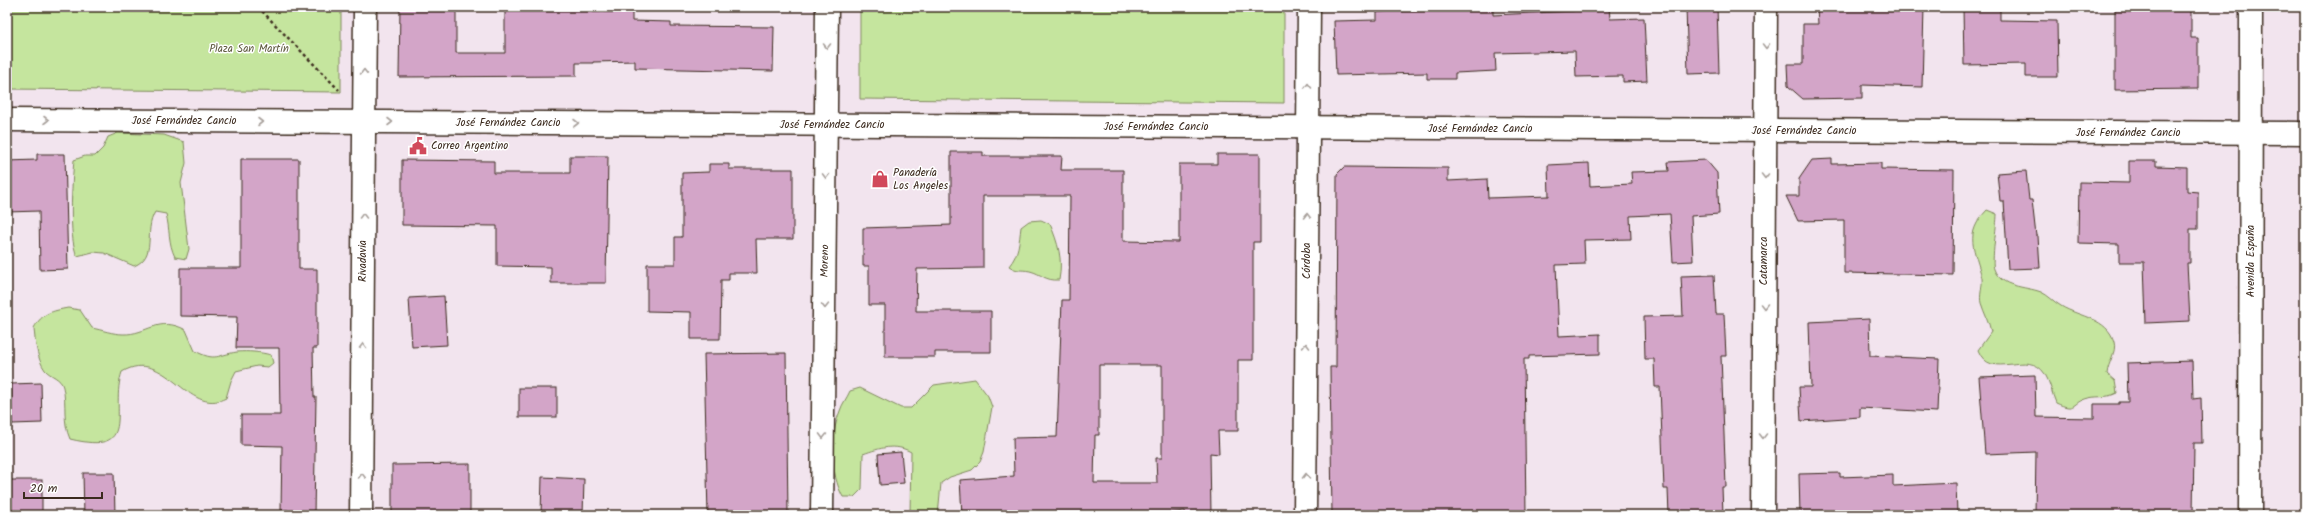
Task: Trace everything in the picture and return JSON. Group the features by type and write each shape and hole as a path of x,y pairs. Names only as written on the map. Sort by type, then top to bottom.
{"street":[{"name":"Rivadavia","path":"362,515 365,7"},
{"name":"Moreno","path":"822,515 827,7"},
{"name":"Córdoba","path":"1305,515 1309,7"},
{"name":"Catamarca","path":"1763,515 1766,7"},
{"name":"Avenida España","path":"2250,515 2252,133 2251,7"},
{"name":"José Fernández Cancio","path":"7,120 2305,133"}],"path":[{"path":"258,7 340,92"}],"green space":[{"name":"Plaza San Martín","path":"7,7 341,7 341,92 7,89"},
{"path":"860,7 1284,7 1284,103 860,99"},
{"path":"118,133 164,135 184,142 186,163 181,183 189,249 186,259 175,257 171,246 166,214 155,212 150,227 146,256 141,262 134,266 104,253 93,252 77,256 72,236 74,160 85,156 95,156 103,148 108,137"},
{"path":"1987,210 1997,214 1993,265 1997,275 2008,283 2041,292 2068,310 2092,319 2106,328 2111,334 2115,346 2107,374 2115,381 2117,393 2108,396 2085,399 2070,407 2062,406 2056,403 2047,377 2038,367 2020,363 2000,365 1992,364 1984,359 1978,350 1991,332 1981,303 1980,297 1982,278 1974,250 1973,235 1975,227"},
{"path":"1041,220 1050,224 1055,238 1060,258 1059,280 1050,279 1027,270 1017,270 1009,266 1017,252 1021,227 1029,221"},
{"path":"68,308 80,310 92,328 111,333 131,334 168,324 186,330 195,351 202,354 216,357 237,352 258,352 271,355 273,363 268,367 257,366 236,371 231,381 226,398 212,402 199,399 164,374 151,368 138,366 122,372 119,387 117,426 114,436 106,441 92,443 70,439 65,419 63,387 58,379 47,372 42,366 37,350 34,328 44,316 57,310"},
{"path":"975,379 988,396 992,407 984,452 980,462 972,470 950,477 941,483 938,515 910,515 911,452 905,449 887,447 863,454 862,489 854,497 843,497 836,477 833,443 837,421 842,406 850,391 860,388 901,408 911,408 934,385"}],"building":[{"path":"400,7 456,7 456,53 505,53 505,7 593,7 593,12 632,12 632,21 671,22 671,26 774,27 773,71 635,68 635,61 576,63 576,76 399,77"},
{"path":"1424,7 1493,7 1493,15 1574,11 1574,8 1609,7 1610,19 1644,18 1647,81 1623,82 1623,76 1576,77 1575,51 1495,53 1496,71 1455,73 1455,79 1427,79 1427,73 1336,75 1334,21 1377,20 1377,12 1424,10"},
{"path":"1686,7 1717,7 1719,73 1688,74"},
{"path":"1817,7 1924,7 1922,87 1862,85 1862,98 1803,99 1788,86 1787,64 1803,64 1803,24 1818,24"},
{"path":"1963,7 2000,7 2000,20 2057,21 2058,77 2026,77 2026,64 1964,65"},
{"path":"2115,7 2191,7 2191,38 2198,38 2198,89 2115,90"},
{"path":"951,152 983,152 983,156 1062,156 1061,170 1123,170 1123,241 1179,242 1179,164 1217,164 1217,154 1260,154 1260,242 1253,242 1253,360 1238,360 1238,431 1218,431 1219,454 1210,453 1211,515 1186,515 1185,511 1142,515 962,515 960,480 1014,476 1013,438 1057,437 1062,300 1069,300 1070,196 983,196 983,268 917,269 916,311 991,311 991,352 935,352 935,357 885,357 885,305 869,305 869,266 863,266 863,228 951,225","holes":["1099,365 1162,365 1162,458 1156,458 1157,483 1094,483 1095,435 1099,435"]},
{"path":"37,154 65,154 68,269 40,270 39,211 7,212 7,161 37,160"},
{"path":"570,156 608,156 606,283 551,283 551,267 497,266 497,226 402,225 402,160 494,161 494,173 570,173"},
{"path":"241,159 299,159 299,269 317,269 317,348 313,348 314,397 316,397 314,515 288,515 288,510 281,510 282,446 241,445 241,415 280,415 279,348 236,348 237,317 180,316 180,268 241,268"},
{"path":"1832,159 1832,164 1881,163 1881,169 1954,170 1953,275 1844,273 1844,220 1798,221 1786,196 1799,196 1799,179 1812,160"},
{"path":"1706,160 1717,173 1719,214 1691,216 1693,261 1673,262 1670,214 1630,216 1631,239 1584,240 1585,264 1556,265 1559,336 1600,334 1600,354 1529,356 1529,359 1524,359 1526,515 1332,515 1330,367 1336,367 1337,174 1344,167 1448,168 1448,181 1487,179 1488,198 1549,196 1548,165 1589,163 1590,186 1632,184 1631,172 1669,171 1668,162"},
{"path":"2129,161 2156,161 2156,166 2187,167 2187,191 2198,192 2198,229 2190,229 2190,263 2187,263 2190,321 2146,323 2144,262 2119,262 2119,244 2078,243 2079,182 2129,183"},
{"path":"709,164 729,164 729,169 793,169 793,239 756,239 757,273 729,273 729,280 721,280 720,339 691,339 691,312 647,311 647,264 675,264 675,237 682,237 682,173 709,172"},
{"path":"2026,171 2029,200 2032,200 2036,236 2038,236 2040,268 2008,269 2004,201 2000,201 1997,173"},
{"path":"1714,275 1716,314 1724,314 1726,356 1721,356 1726,487 1722,487 1723,515 1669,515 1668,489 1664,489 1660,387 1655,387 1654,359 1645,359 1644,317 1683,316 1681,276"},
{"path":"444,296 447,345 412,347 409,298"},
{"path":"1869,319 1870,356 1939,359 1937,412 1860,408 1860,417 1801,421 1799,387 1811,387 1809,322"},
{"path":"786,353 788,515 708,515 704,354"},
{"path":"2192,361 2193,399 2201,398 2202,443 2194,443 2193,515 2035,515 2036,452 1985,454 1979,377 2035,375 2036,417 2094,418 2094,404 2119,404 2119,402 2128,402 2127,363"},
{"path":"41,383 42,423 12,424 11,384"},
{"path":"519,388 557,388 557,417 519,417"},
{"path":"901,452 904,483 880,485 878,454"},
{"path":"470,464 470,515 392,515 392,465"},
{"path":"83,473 114,473 115,515 84,515"},
{"path":"1840,473 1840,477 1893,475 1893,486 1956,483 1957,515 1800,515 1799,474"},
{"path":"542,477 584,479 583,515 541,515"},
{"path":"7,480 42,480 42,515 7,515"}],"place":[{"name":"Correo Argentino","path":"418,146"},
{"name":"Panadería Los Angeles","path":"880,179"}]}
